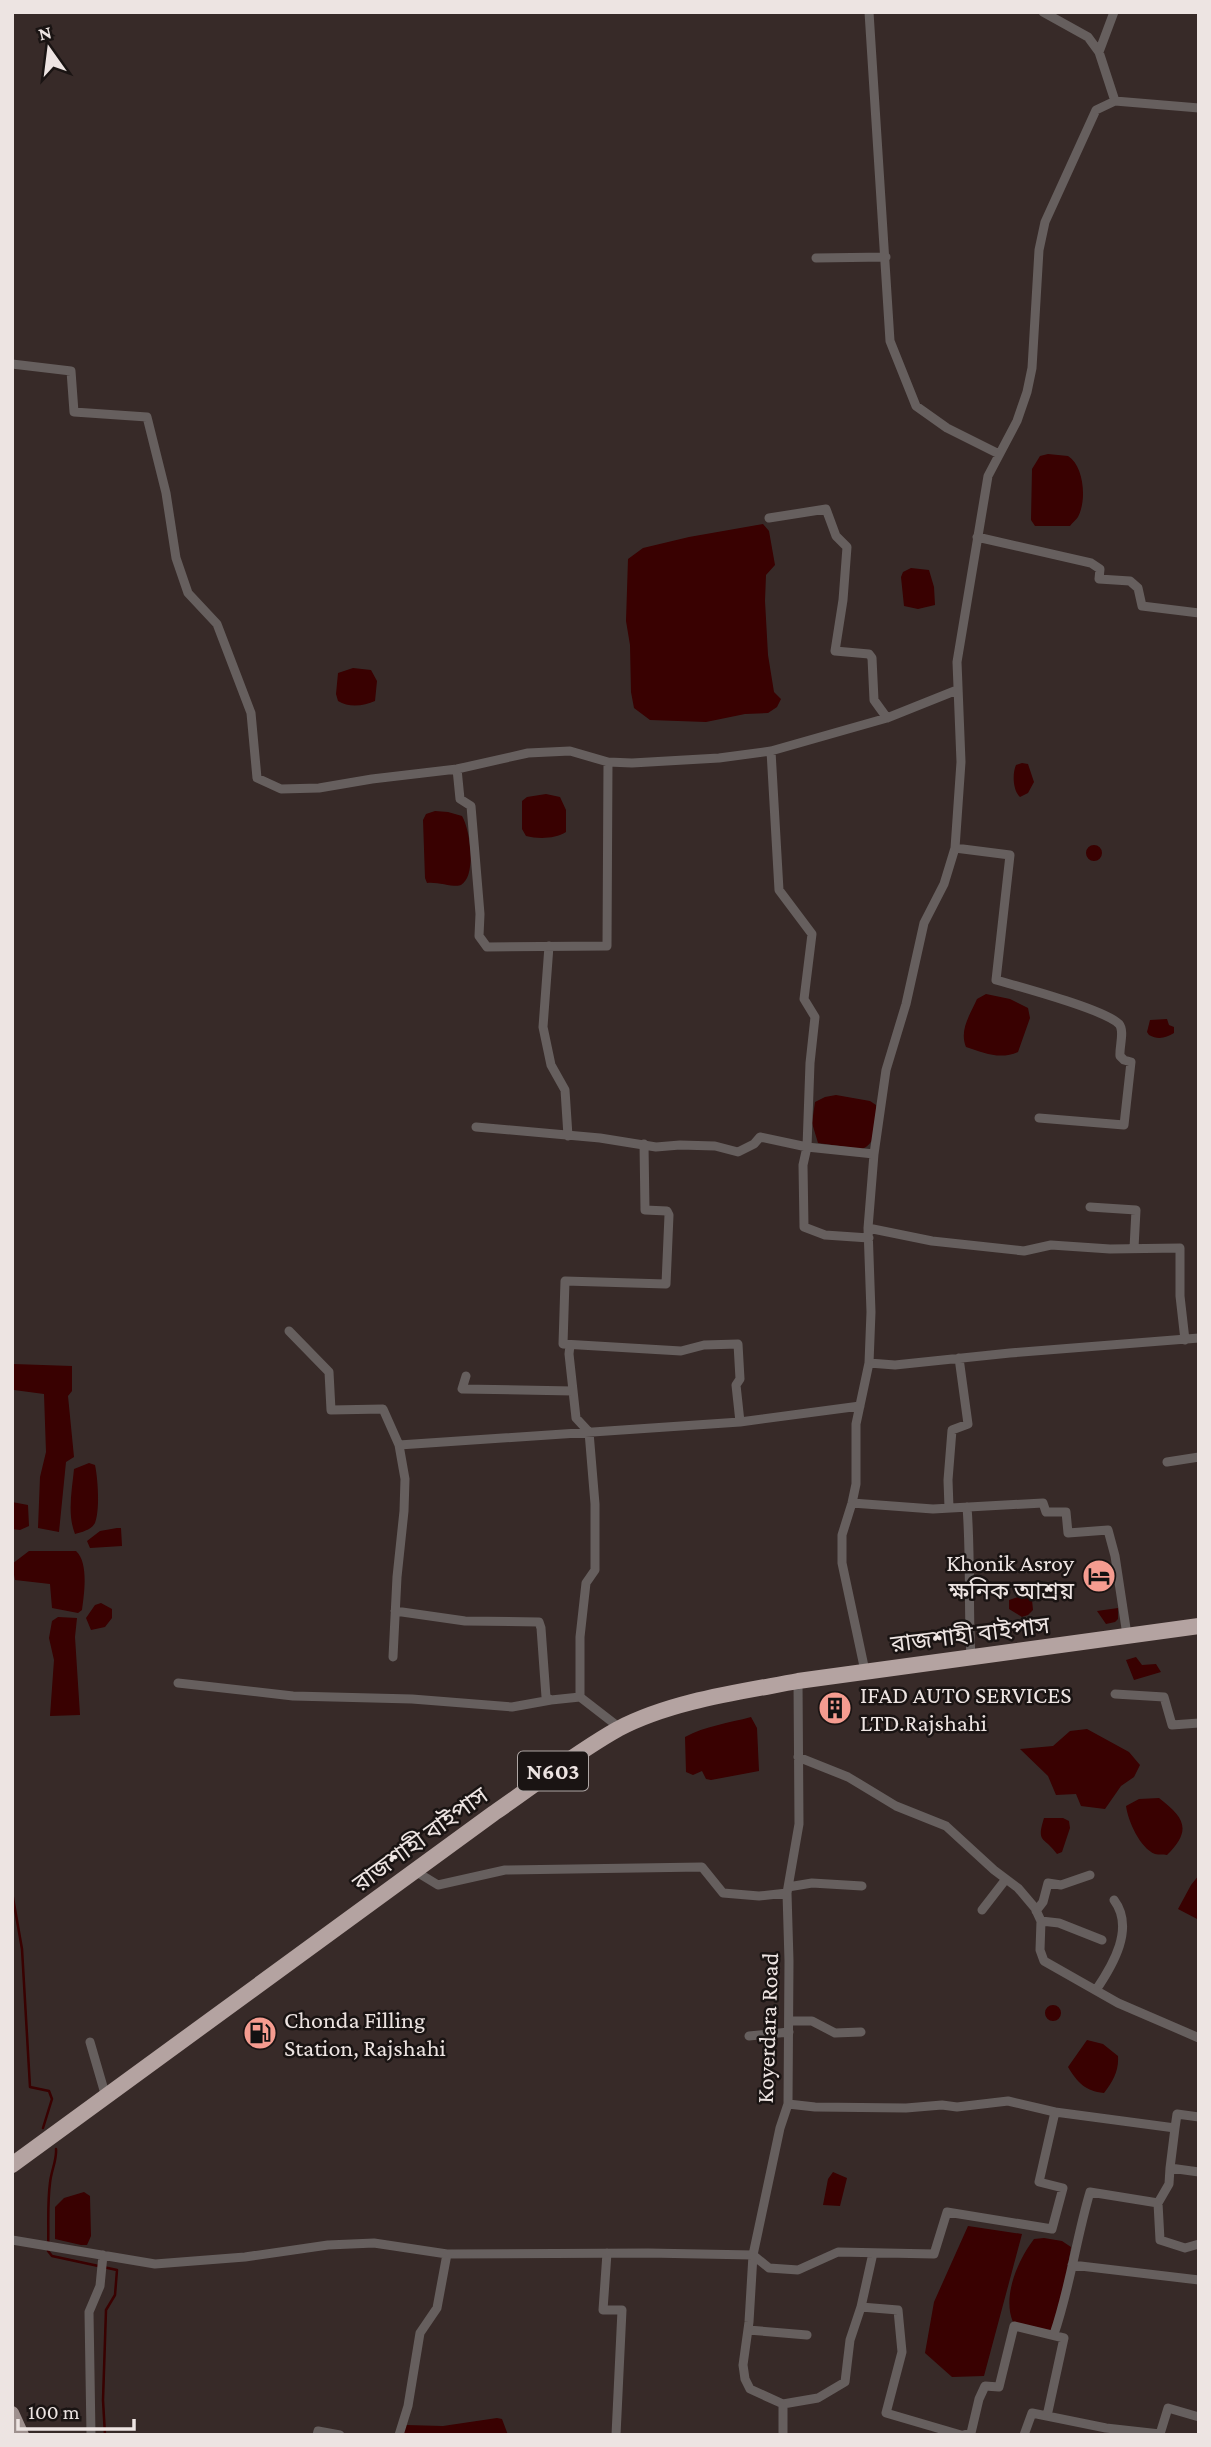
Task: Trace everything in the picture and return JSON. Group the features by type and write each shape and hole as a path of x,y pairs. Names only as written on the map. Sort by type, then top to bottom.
{"highway":[{"name":"রাজশাহী বাইপাস","path":"12,2165 571,1758 620,1728 673,1708 799,1681 1199,1626"}],"main road":[{"path":"12,2413 22,2435"}],"street":[{"path":"869,12 890,341 916,406 947,428 999,454"},
{"path":"1043,12 1088,37 1099,52 1115,101"},
{"path":"1099,52 1114,12"},
{"path":"865,1671 842,1563 842,1535 856,1484 856,1424 869,1363 872,1312 869,1233 874,1154 886,1070 906,1003 924,923 944,884 955,848 961,762 957,662 988,476 1017,421 1027,392 1032,369 1039,250 1045,222 1096,110 1115,101 1199,108"},
{"path":"816,258 886,257"},
{"path":"12,364 71,371 74,412 147,416 166,493 176,558 188,593 217,624 251,713 257,778 281,789 319,788 457,769 528,753 570,751 608,762 632,763 719,758 771,751 887,718 957,690"},
{"path":"769,518 827,509 836,536 847,547 843,600 835,651 869,654 872,658 874,700 887,718"},
{"path":"977,537 1091,563 1100,569 1099,579 1130,581 1138,588 1142,606 1199,613"},
{"path":"771,751 779,890 812,933 804,999 816,1017 810,1063 807,1147 803,1165 804,1227 825,1235 869,1233 1024,1251 1051,1245 1180,1248 1180,1296 1185,1340"},
{"path":"457,769 460,799 471,806 480,914 479,936 487,947 607,946 608,762"},
{"path":"955,848 1010,855 996,980 1097,1013 1118,1023 1122,1030 1120,1056 1131,1062 1124,1125 1039,1118"},
{"path":"550,946 543,1027 551,1065 565,1090 568,1136"},
{"path":"476,1127 656,1147 715,1146 738,1152 754,1144 760,1137 807,1147 874,1154"},
{"path":"644,1144 645,1210 667,1211 669,1215 666,1284 565,1281 563,1344 681,1351 704,1345 738,1344 740,1379 736,1385 740,1422"},
{"path":"1090,1207 1136,1210 1133,1248"},
{"path":"289,1331 329,1373 331,1410 383,1409 399,1445 405,1479 393,1657"},
{"path":"869,1363 895,1365 1199,1338"},
{"path":"570,1345 576,1418 589,1432 595,1504 595,1570 586,1583 580,1637 580,1697"},
{"path":"949,1508 952,1430 968,1424 959,1358"},
{"path":"466,1376 462,1390 573,1391"},
{"path":"399,1445 740,1422 860,1406"},
{"path":"1167,1462 1199,1457"},
{"path":"852,1503 949,1508 1042,1503 1046,1512 1066,1511 1068,1533 1108,1530 1115,1556 1127,1636"},
{"path":"967,1507 971,1657"},
{"path":"395,1611 465,1621 539,1622 546,1697 551,1700"},
{"name":"Koyerdara Road","path":"783,2404 750,2389 744,2379 743,2365 753,2255 780,2128 788,2104 788,1890 799,1824 799,1681"},
{"path":"178,1683 293,1696 412,1699 512,1707 580,1697 620,1728"},
{"path":"1115,1694 1164,1697 1172,1725 1199,1723"},
{"path":"798,1757 848,1777 895,1806 939,1822 1018,1888 1036,1911 1041,1921 1041,1950 1044,1961 1118,2003 1199,2038"},
{"path":"415,1871 438,1885 505,1870 702,1867 723,1893 759,1896 812,1883 862,1886"},
{"path":"1036,1911 1048,1883 1060,1885 1090,1875"},
{"path":"982,1910 1006,1879"},
{"path":"1096,1990 1111,1968 1122,1933 1122,1911 1114,1900"},
{"path":"1041,1921 1059,1923 1102,1940"},
{"path":"789,2021 812,2021 835,2033 861,2032"},
{"path":"749,2036 789,2032"},
{"path":"90,2042 106,2097"},
{"path":"788,2104 906,2108 942,2105 957,2107 1008,2101 1055,2112 1175,2128"},
{"path":"12,2240 156,2264 245,2257 328,2245 374,2243 447,2254 753,2255 769,2268 798,2270 838,2252 934,2254 947,2212 1052,2228 1063,2188 1039,2182 1055,2112"},
{"path":"1199,2117 1177,2114 1169,2183 1158,2203 1160,2241 1185,2248 1199,2244"},
{"path":"1170,2168 1199,2172"},
{"path":"1055,2334 1090,2192 1158,2203"},
{"path":"607,2253 603,2310 622,2310 616,2435"},
{"path":"783,2435 783,2404 818,2398 845,2382 850,2340 873,2253"},
{"path":"399,2435 408,2406 420,2333 437,2308 447,2254"},
{"path":"91,2435 89,2312 100,2286 103,2255"},
{"path":"1072,2265 1199,2280"},
{"path":"861,2306 898,2309 902,2352 886,2413 968,2434 985,2386 999,2386 1014,2326 1064,2338 1047,2416"},
{"path":"748,2330 807,2335"},
{"path":"1024,2435 1032,2413 1105,2428 1160,2434 1168,2408 1199,2417"},
{"path":"317,2435 318,2431 340,2435"}],"shaded area":[{"path":"1040,456 1068,456 1081,475 1081,510 1070,526 1035,526 1031,520 1032,469"},
{"path":"763,524 769,531 775,565 766,575 765,601 768,655 774,692 781,699 777,707 768,713 745,714 706,722 650,720 634,708 631,692 630,645 626,621 628,559 643,548"},
{"path":"911,568 929,570 935,605 918,609 904,606 901,577 903,572"},
{"path":"353,668 371,670 377,681 375,701 356,706 338,701 338,673"},
{"path":"1028,764 1034,782 1028,793 1020,797 1016,791 1014,777 1016,765"},
{"path":"546,794 560,797 566,810 566,832 546,838 526,836 522,829 522,801 527,797"},
{"path":"435,811 462,816 465,822 471,852 469,872 461,885 427,883 425,878 423,820 426,814"},
{"path":"1091,845 1097,845 1102,853 1100,859 1091,861 1086,856 1086,850"},
{"path":"986,994 1010,999 1028,1008 1030,1018 1018,1052 998,1056 966,1047 966,1023 977,999"},
{"path":"1167,1019 1169,1025 1174,1027 1174,1033 1162,1038 1149,1035 1147,1032 1150,1020"},
{"path":"836,1095 870,1101 876,1105 874,1136 862,1149 818,1143 812,1123 815,1102"},
{"path":"13,1364 72,1366 72,1391 68,1396 74,1457 66,1462 59,1532 38,1528 40,1477 46,1452 44,1394 14,1390"},
{"path":"89,1463 95,1465 96,1471 97,1517 91,1527 75,1534 71,1510 74,1469"},
{"path":"12,1502 28,1505 29,1526 20,1530 12,1529"},
{"path":"121,1528 122,1546 90,1548 87,1541 100,1531"},
{"path":"29,1551 76,1551 84,1571 82,1610 78,1613 52,1608 50,1584 15,1580 12,1564"},
{"path":"1018,1597 1032,1600 1033,1610 1028,1615 1022,1617 1009,1609 1009,1600"},
{"path":"101,1603 112,1609 112,1618 105,1627 91,1630 86,1618 95,1605"},
{"path":"1118,1608 1118,1619 1106,1624 1097,1611"},
{"path":"58,1617 77,1618 75,1637 80,1715 50,1716 54,1660 49,1638 52,1621"},
{"path":"1136,1657 1142,1665 1156,1664 1161,1672 1134,1680 1126,1660"},
{"path":"751,1717 757,1728 759,1771 711,1780 706,1779 702,1771 693,1775 686,1772 685,1737 709,1727"},
{"path":"1087,1729 1129,1752 1140,1765 1134,1777 1121,1786 1105,1809 1081,1806 1076,1794 1056,1795 1048,1776 1020,1749 1053,1746 1070,1731"},
{"path":"1159,1798 1175,1812 1182,1825 1180,1838 1167,1855 1155,1854 1144,1846 1132,1826 1126,1806 1139,1799"},
{"path":"1044,1818 1063,1818 1069,1821 1070,1828 1062,1852 1057,1854 1041,1836"},
{"path":"1199,1875 1199,1920 1178,1909"},
{"path":"1050,2005 1056,2005 1061,2013 1059,2019 1050,2021 1045,2016 1045,2010"},
{"path":"1087,2040 1103,2044 1118,2056 1115,2076 1104,2093 1083,2085 1068,2067"},
{"path":"833,2172 847,2178 840,2206 823,2205 828,2179"},
{"path":"84,2192 90,2196 91,2236 87,2245 55,2239 55,2207 64,2198"},
{"path":"968,2226 1022,2234 984,2376 952,2377 925,2353 934,2302"},
{"path":"1034,2239 1062,2241 1071,2247 1062,2303 1050,2333 1034,2331 1013,2322 1009,2301 1013,2279 1022,2257"},
{"path":"502,2419 508,2435 401,2435 406,2425 443,2426"}],"waterway":[{"path":"12,1892 22,1949 30,2087 49,2091 52,2099 43,2128"},
{"path":"56,2149 49,2191 48,2251 52,2256 117,2270 115,2295 106,2310 103,2400 105,2435"}],"place":[{"name":"Khonik Asroy ক্ষনিক আশ্রয়","path":"1099,1576"},
{"name":"IFAD AUTO SERVICES LTD.Rajshahi","path":"835,1708"},
{"name":"Chonda Filling Station, Rajshahi","path":"260,2033"}]}
